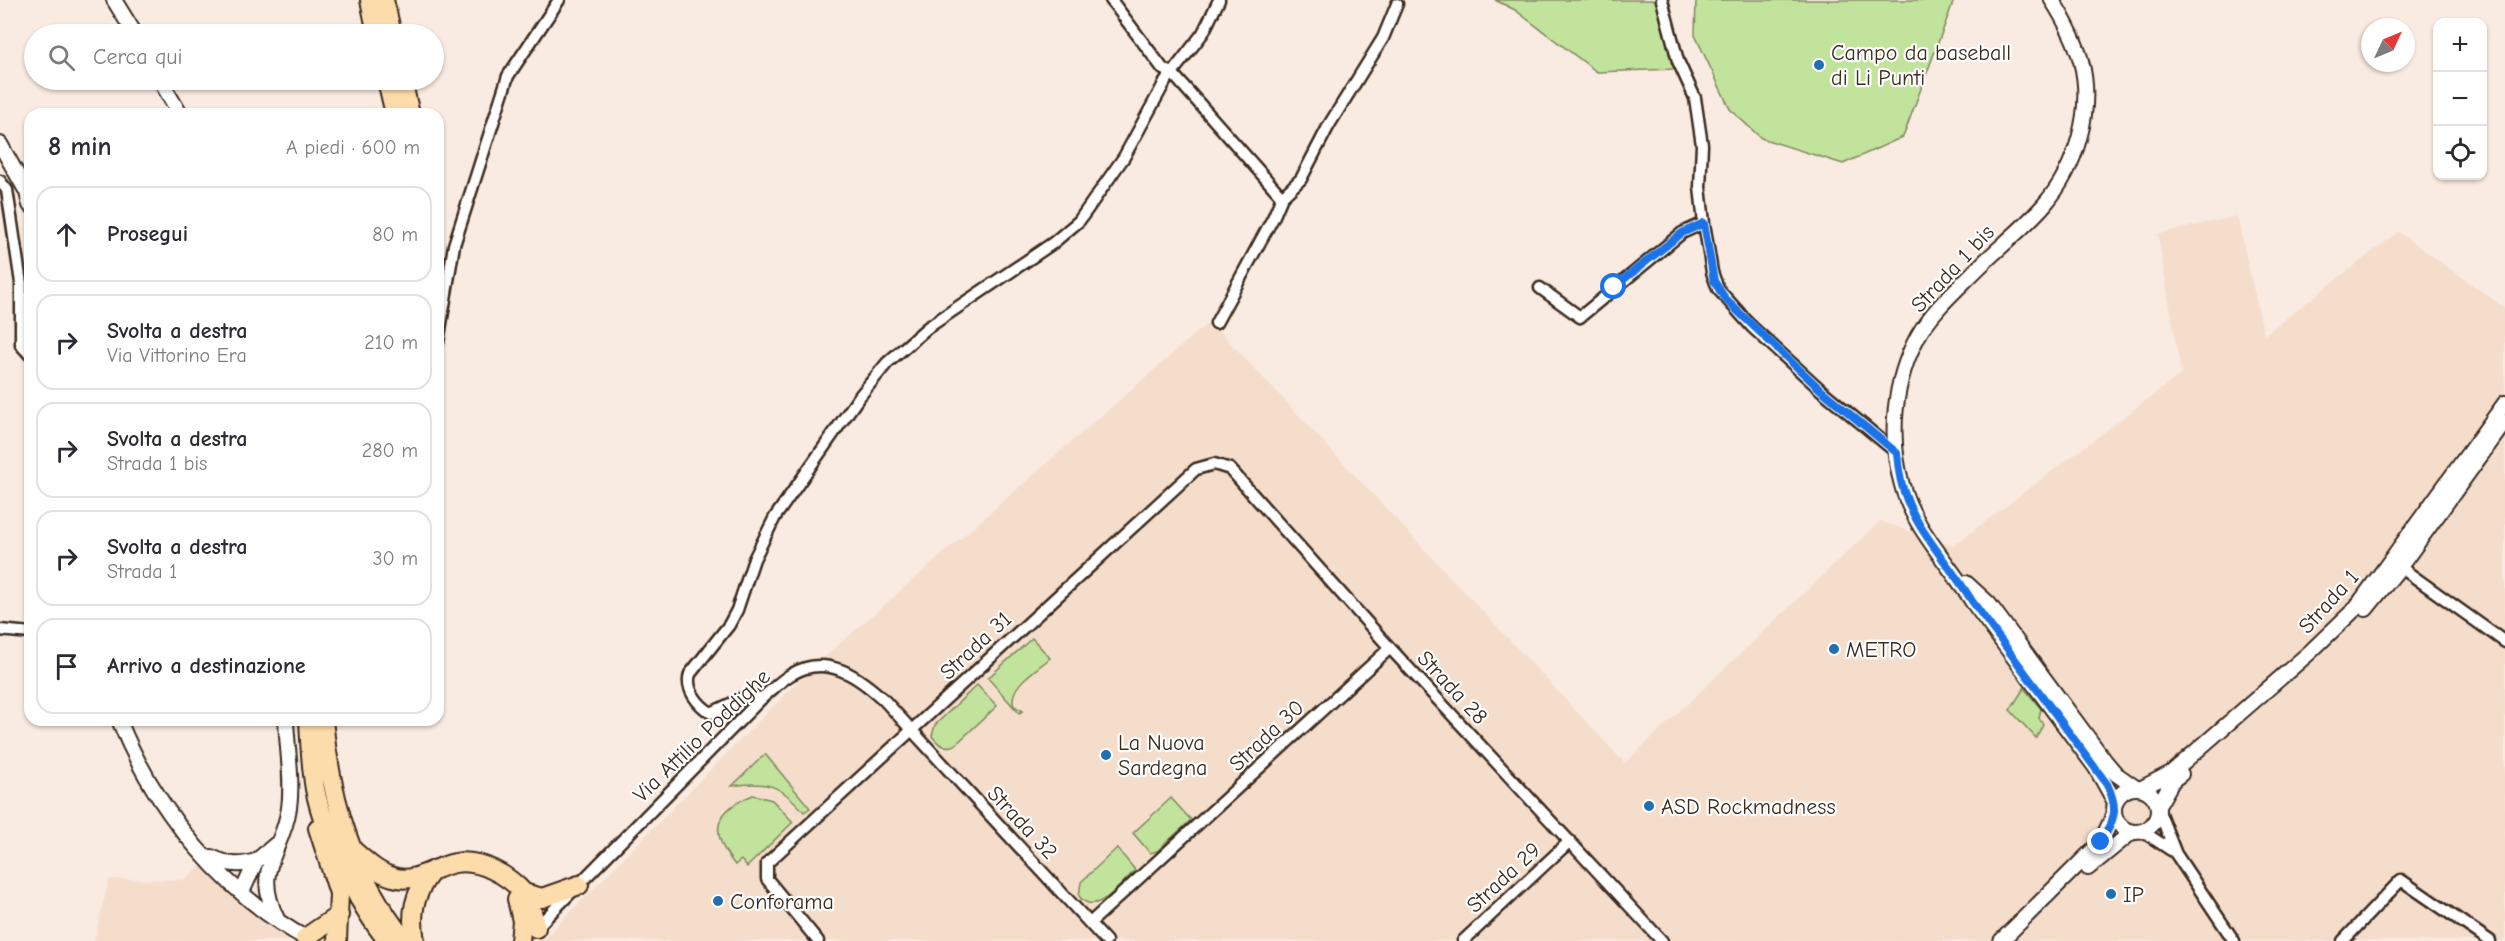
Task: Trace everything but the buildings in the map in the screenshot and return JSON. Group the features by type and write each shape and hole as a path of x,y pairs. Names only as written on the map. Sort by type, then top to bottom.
{"highway":[{"path":"370,0 375,24"},
{"path":"384,0 390,24"},
{"path":"389,90 394,108"},
{"path":"404,90 409,108"},
{"path":"310,726 316,820 339,893 337,941"},
{"path":"324,726 327,765 336,807 351,849 373,897 405,941"},
{"path":"315,791 325,822 362,904 388,941"},
{"path":"351,849 375,869 394,878 412,878 455,863 479,864 496,871 523,892 542,897 579,885"},
{"path":"415,941 413,904 430,872"},
{"path":"506,880 517,897 522,921 521,941"},
{"path":"523,892 536,928"},
{"path":"308,939 339,915"}],"street":[{"path":"114,0 129,24"},
{"path":"444,306 454,245 508,76 559,0"},
{"path":"1111,0 1158,63 1173,74 1282,197"},
{"path":"762,698 745,697 711,713 690,690 687,682 690,674 729,625 737,610 754,559 775,517 859,397 902,348 927,328 1053,243 1078,221 1124,157 1173,74 1203,33 1219,0"},
{"path":"1662,0 1678,61 1695,98 1702,145 1700,187 1714,281 1726,300 1821,390 1897,453"},
{"name":"Strada 1 bis","path":"2052,0 2067,25 2082,62 2086,110 2072,160 2044,205 1943,302 1918,335 1901,375 1894,421 1902,487 1923,530 1956,573 1972,601 2096,768 2115,808"},
{"path":"1216,323 1274,218 1282,197 1301,179 1329,125 1383,38 1397,4"},
{"path":"166,90 176,108"},
{"path":"0,144 24,187"},
{"path":"2,186 21,283 21,345 24,348"},
{"path":"1540,288 1580,317 1682,233 1704,223"},
{"name":"Strada 1","path":"2158,808 2173,780 2314,660 2361,614 2505,404"},
{"name":"Strada 1","path":"2139,788 2171,773 2309,653 2355,609 2396,564 2505,422"},
{"name":"Strada 28","path":"1214,464 1230,469 1390,648 1662,941"},
{"name":"Strada 31","path":"818,941 768,879 767,863 1196,469 1214,464"},
{"path":"2396,564 2505,642"},
{"name":"Strada 1 bis","path":"1956,573 1989,604 2116,774 2139,788"},
{"path":"0,630 24,632"},
{"name":"Strada 30","path":"1090,923 1390,648"},
{"name":"Via Attilio Poddighe","path":"536,928 762,698 793,673 818,666 839,668 863,680 911,730"},
{"path":"122,726 130,746 167,811 201,852 242,892 278,921 308,939"},
{"path":"242,892 258,882 263,862 284,830 290,807 286,726"},
{"name":"Strada 32","path":"911,730 1106,941"},
{"path":"2001,941 2101,842 2122,793 2139,788 2151,793 2176,854 2234,941"},
{"path":"2115,808 2121,825 2164,843 2176,854"},
{"path":"2013,941 2097,859 2137,831 2154,824 2158,808"},
{"name":"Strada 29","path":"1463,941 1570,841"},
{"path":"201,852 227,864 242,865 263,862"},
{"path":"263,862 266,889 278,921"},
{"path":"2343,941 2401,880 2490,941"},
{"path":"521,941 536,928"}],"shaded area":[{"path":"2237,216 2264,335 2398,232 2505,308 2505,941 542,941 805,674 1210,321 1625,763 1880,521 1953,546 2181,374 2158,234"},
{"path":"204,864 243,901 295,941 94,941 109,879 183,880"}],"green space":[{"path":"1495,0 1663,0 1674,69 1597,72 1515,10"},
{"name":"Campo da baseball di Li Punti","path":"1696,0 1954,0 1903,137 1843,164 1761,138 1730,109 1695,35"},
{"path":"1032,638 1050,658 1024,679 1015,692 1014,706 1023,711 1019,713 988,678"},
{"path":"977,685 997,706 955,745 948,747 939,744 932,736 935,725"},
{"path":"2024,688 2041,709 2039,718 2043,725 2036,738 2010,710"},
{"path":"765,754 810,808 804,812 780,790 764,784 732,786"},
{"path":"753,795 772,800 793,822 747,867 741,860 735,865 721,843 719,824 730,808"},
{"path":"1171,798 1191,820 1157,851 1150,853 1133,833"},
{"path":"1117,848 1135,870 1108,896 1093,903 1085,902 1079,896 1081,882"}],"place":[{"name":"Campo da baseball di Li Punti","path":"1819,65"},
{"name":"METRO","path":"1834,649"},
{"name":"La Nuova Sardegna","path":"1106,755"},
{"name":"ASD Rockmadness","path":"1649,806"},
{"name":"IP","path":"2111,894"},
{"name":"Conforama","path":"718,901"}],"route":[{"path":"1614,287 1682,233 1704,223 1714,281 1726,300 1821,390 1897,453 1902,487 1923,530 1956,573 1972,601 2107,784 2115,802 2114,814 2101,842"}]}
